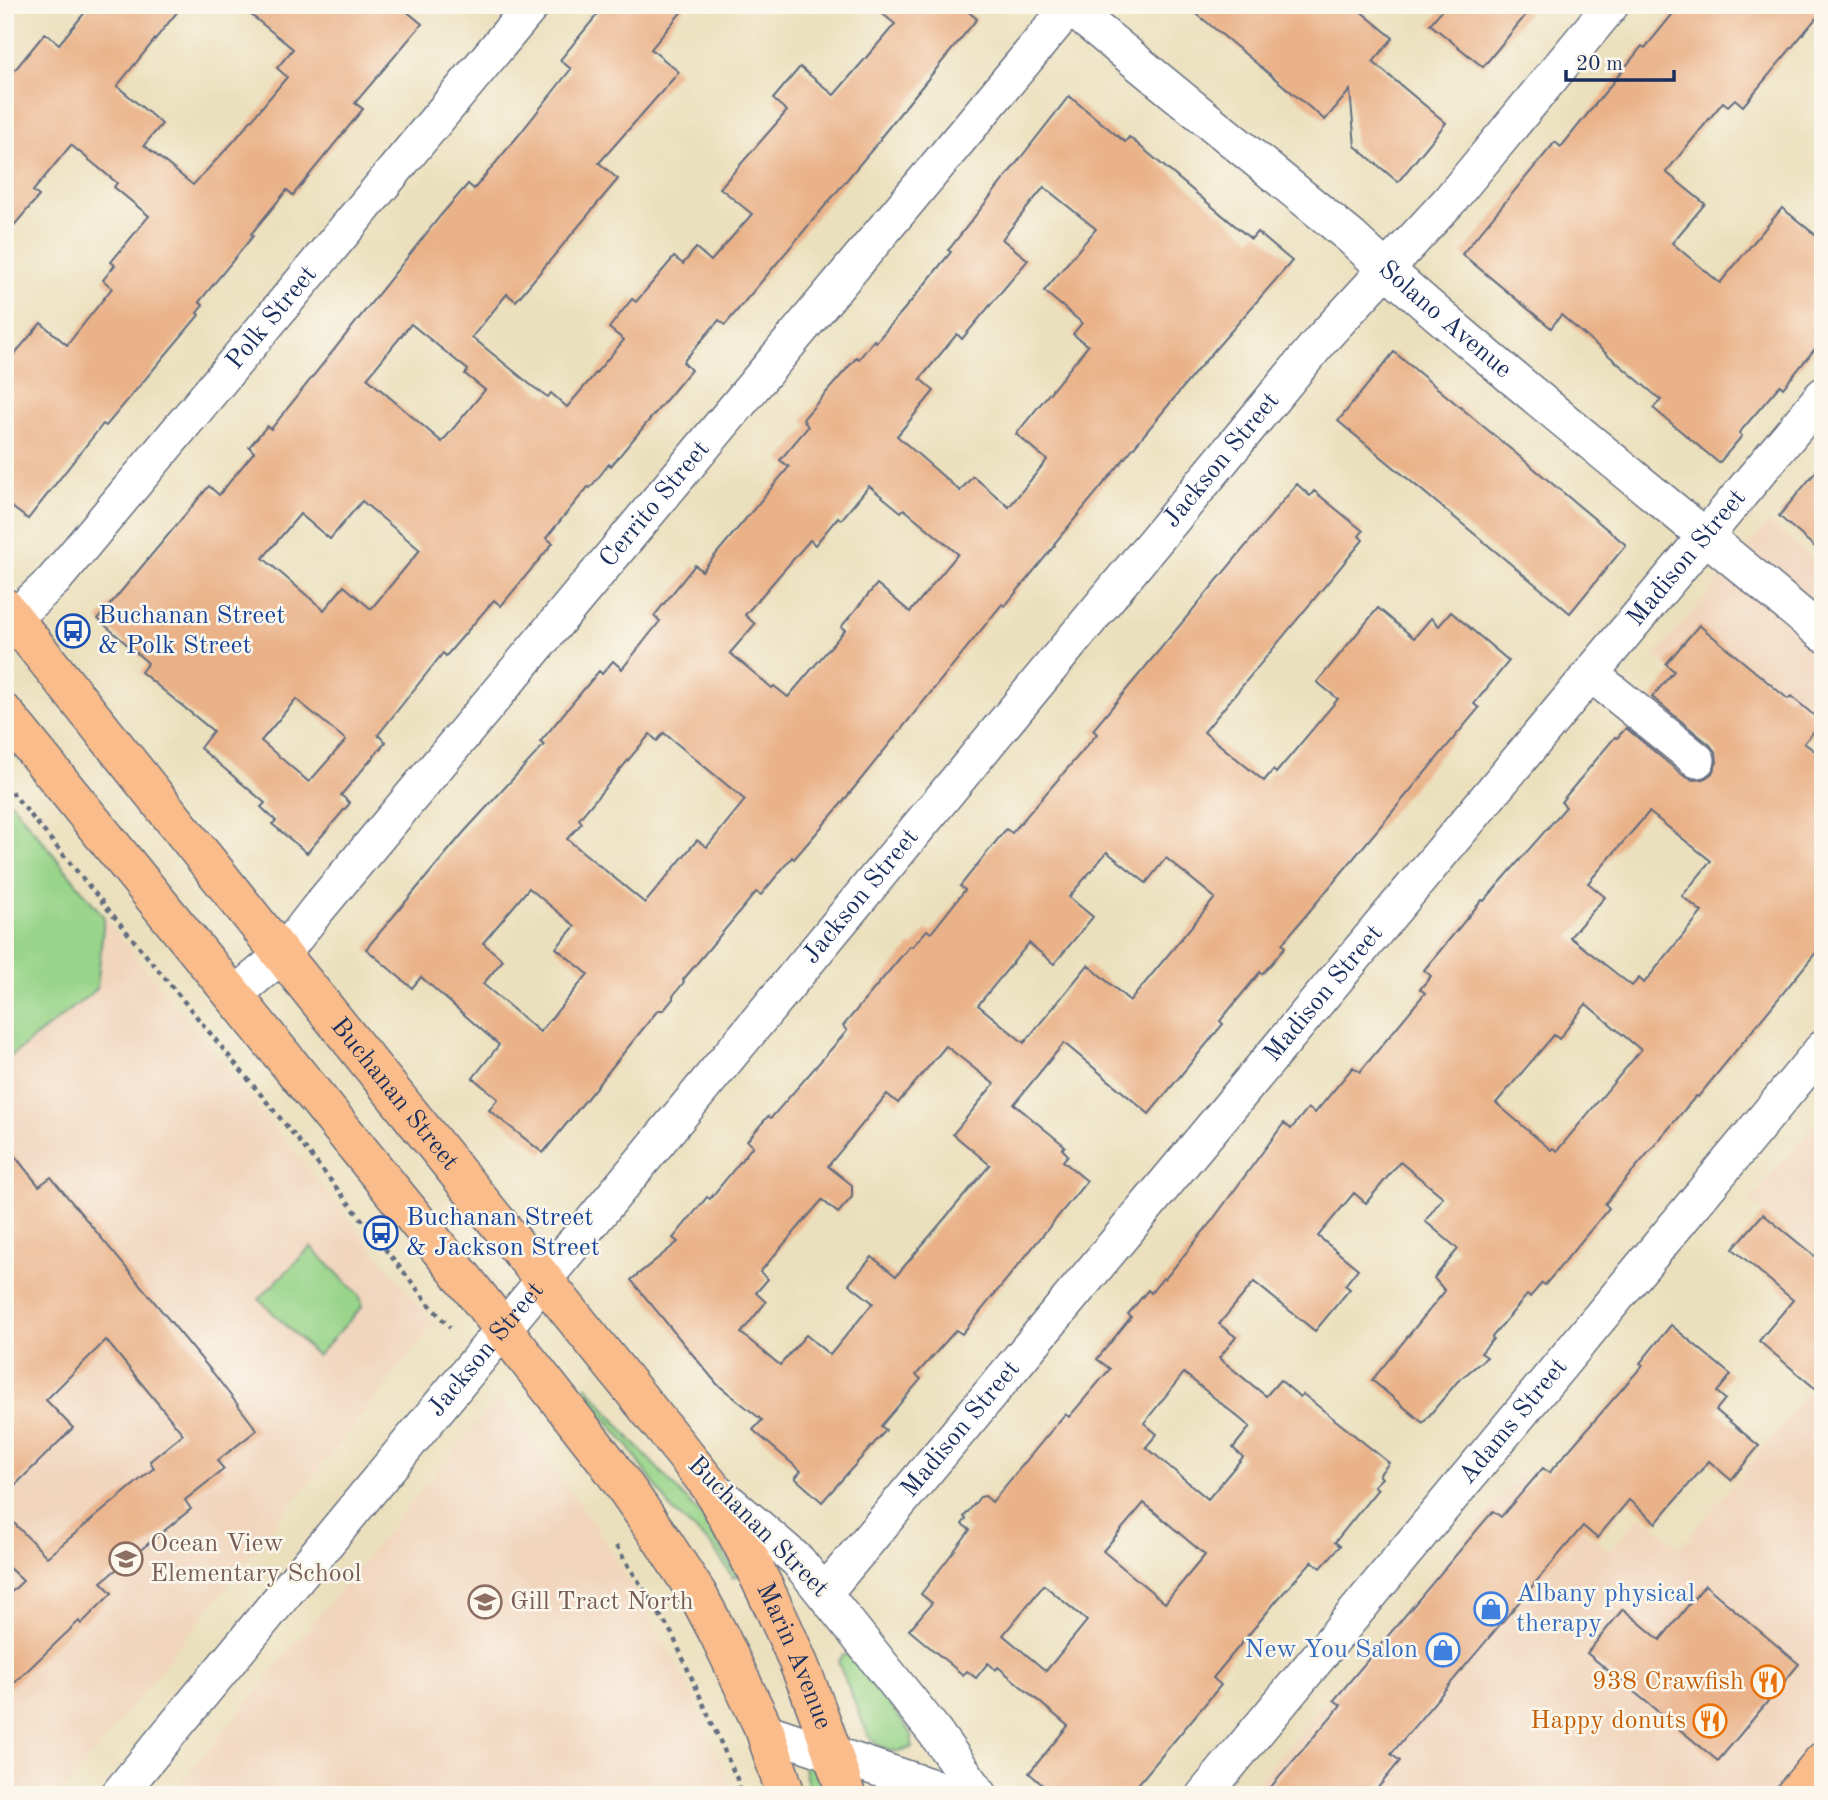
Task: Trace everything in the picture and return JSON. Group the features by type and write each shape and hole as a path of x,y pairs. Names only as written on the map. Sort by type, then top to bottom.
{"main road":[{"name":"Buchanan Street","path":"8,618 710,1486"},
{"path":"5,714 464,1279 606,1460 662,1540 709,1615 765,1731"},
{"name":"Marin Avenue","path":"710,1486 746,1548 812,1692 846,1795"},
{"name":"Marin Avenue","path":"765,1731 786,1795"},
{"path":"1795,1795 1823,1761"}],"street":[{"name":"Polk Street","path":"8,618 54,580 532,5"},
{"name":"Jackson Street","path":"118,1795 1321,340 1450,200 1611,5"},
{"name":"Solano Avenue","path":"1069,6 1351,237 1563,421 1823,634"},
{"name":"Cerrito Street","path":"233,996 282,955 333,890 1069,6"},
{"name":"Madison Street","path":"825,1592 1823,395"},
{"path":"1591,674 1697,761"},
{"name":"Adams Street","path":"1204,1795 1823,1048"},
{"name":"Buchanan Street","path":"710,1486 799,1561 934,1731 980,1795"},
{"path":"765,1731 957,1795"}],"path":[{"path":"5,784 308,1152 429,1304 478,1358"},
{"path":"610,1536 672,1634 737,1779 741,1795"}],"shaded area":[{"path":"1768,522 1823,566 1823,721 1786,765 1655,656"},
{"name":"Ocean View Elementary School","path":"104,917 434,1324 61,1795 5,1795 5,1061 97,989"},
{"path":"1823,1114 1823,1260 1750,1200"},
{"path":"1823,1375 1823,1795 1246,1795 1518,1477 1610,1551 1641,1515 1680,1548"},
{"name":"Gill Tract North","path":"499,1396 598,1529 683,1674 725,1770 731,1795 171,1795"}],"green space":[{"path":"5,795 104,917 97,989 5,1061"},
{"path":"311,1247 356,1292 362,1307 317,1356 259,1299"},
{"path":"587,1386 633,1442 702,1516 737,1575 733,1578 712,1546 673,1511 628,1446 582,1390"},
{"path":"843,1655 853,1659 912,1734 912,1747 900,1751 888,1750 868,1735 838,1662"},
{"path":"805,1763 816,1765 824,1795 810,1795 804,1768"}],"building":[{"path":"91,5 183,5 117,86 162,124 144,145 193,185 287,77 277,68 293,49 239,5 399,5 422,24 355,103 363,109 293,195 287,190 251,234 253,236 199,302 203,305 197,313 199,315 106,426 103,424 28,519 5,502 5,365 41,323 67,345 112,288 103,280 115,265 111,262 149,216 114,187 117,183 71,145 33,191 39,196 5,236 5,82 45,33 59,44"},
{"path":"605,5 687,5 651,49 679,72 599,163 618,179 516,301 507,294 472,337 532,386 548,397 551,393 567,407 624,340 609,328 632,299 636,302 674,257 683,264 696,248 711,261 752,214 720,188 787,111 773,99 800,67 834,95 895,24 872,5 960,5 977,19 881,139 725,325 719,320 683,362 691,370 611,466 609,464 590,488 588,487 546,538 553,543 501,606 494,600 446,656 443,653 378,735 386,742 341,795 350,803 307,853 272,824 276,821 261,807 265,803 200,748 213,731 141,672 148,663 98,619 209,486 219,495 254,452 249,447 267,426 271,429 441,215 468,184 474,189 518,136 571,69 560,60","holes":["411,324 468,370 465,374 485,390 442,442 367,378","362,501 420,550 371,609 344,586 324,610 263,558 300,514 330,539","296,699 346,740 309,782 261,741"]},
{"path":"1186,5 1353,5 1393,38 1373,62 1446,123 1398,182 1355,146 1350,90 1325,120"},
{"path":"1446,5 1534,5 1483,67 1430,24"},
{"path":"1680,5 1823,5 1823,10 1743,106 1735,99 1728,106 1723,102 1666,172 1705,204 1672,243 1720,283 1782,208 1823,241 1823,339 1783,388 1780,385 1739,433 1742,436 1719,463 1653,408 1661,400 1561,315 1551,328 1462,254 1555,142 1561,147 1642,46 1645,48"},
{"path":"1069,96 1125,142 1129,137 1251,239 1257,232 1292,261 1199,368 1005,606 1002,604 837,809 761,895 756,892 683,980 673,999 664,1010 658,1010 543,1153 489,1110 498,1099 473,1078 499,1045 421,977 412,988 366,949 464,832 544,745 540,742 599,671 602,674 613,661 622,669 660,621 654,616 695,565 702,571 789,467 780,460 808,427 803,419 912,300","holes":["1044,187 1096,229 1044,291 1082,323 1073,334 1088,346 1016,434 1047,460 1009,507 973,476 960,491 897,436 934,391 920,379 957,334 962,339 1028,260 1002,239","869,486 901,512 904,509 958,554 910,612 877,584 841,627 845,630 788,697 774,686 772,688 730,653 755,624 745,615 810,540 815,545 838,517 841,520","664,733 745,800 707,847 697,840 645,903 567,839 582,823 579,819 650,734 657,741","529,888 575,926 556,948 588,974 540,1032 483,984 503,960 483,943"]},
{"path":"1394,352 1626,545 1570,613 1338,421"},
{"path":"1823,463 1823,554 1779,516"},
{"path":"1297,484 1310,496 1314,491 1363,531 1359,536 1363,540 1204,732 1264,781 1273,770 1276,773 1338,699 1317,682 1378,608 1414,638 1431,618 1439,626 1451,612 1509,661 1474,704 1479,708 1282,944 1285,947 1262,974 1260,972 1220,1021 1223,1024 1149,1114 1064,1043 1045,1066 1014,1104 1065,1146 1062,1149 1068,1155 1063,1161 1087,1181 962,1334 956,1330 916,1375 921,1379 881,1426 886,1430 822,1502 795,1478 801,1471 753,1430 762,1420 717,1384 631,1280 678,1242 673,1238 707,1197 710,1199 753,1146 747,1141 768,1116 771,1118 847,1031 843,1026 910,946 927,930 931,933 965,890 960,886 1006,829 1012,833 1097,734 1093,730","holes":["1107,852 1146,883 1166,858 1215,898 1130,1001 1088,965 1024,1043 978,1005 1029,943 1054,964 1093,917 1069,897","946,1046 994,1084 953,1134 990,1165 896,1276 872,1257 849,1284 873,1303 830,1355 806,1335 780,1365 741,1333 766,1302 756,1293 768,1279 760,1272 822,1200 838,1213 852,1197 852,1185 828,1166 887,1094 898,1103"]},
{"path":"1699,625 1788,699 1791,696 1822,722 1804,743 1823,757 1823,944 1698,1097 1696,1096 1605,1204 1609,1208 1545,1285 1542,1283 1530,1297 1527,1295 1492,1337 1481,1353 1487,1357 1457,1382 1423,1423 1372,1380 1445,1291 1434,1278 1458,1249 1425,1221 1443,1197 1400,1162 1366,1203 1354,1193 1318,1236 1358,1269 1345,1285 1350,1289 1315,1331 1254,1282 1219,1324 1236,1337 1219,1358 1266,1396 1280,1380 1300,1397 1303,1394 1389,1463 1379,1475 1382,1478 1374,1486 1378,1489 1335,1542 1340,1546 1321,1568 1312,1561 1278,1599 1213,1678 1221,1685 1129,1795 1054,1795 1029,1773 1068,1726 998,1667 996,1670 988,1663 976,1678 967,1671 963,1675 909,1630 932,1603 921,1594 970,1530 962,1524 966,1519 964,1517 980,1497 985,1496 992,1502 1065,1414 1069,1417 1110,1369 1097,1359 1131,1317 1128,1314 1148,1290 1151,1293 1163,1278 1165,1279 1284,1123 1291,1129 1308,1108 1315,1113 1353,1067 1360,1072 1425,993 1420,989 1431,976 1424,970 1482,900 1484,901 1566,807 1561,802 1615,737 1626,728 1684,776 1693,780 1704,779 1712,773 1717,762 1716,753 1710,745 1652,697 1674,671 1666,664","holes":["1649,812 1711,861 1682,896 1702,912 1644,983 1639,978 1632,986 1570,937 1605,897 1588,883","1586,1004 1641,1050 1557,1151 1553,1148 1551,1150 1496,1103 1554,1035 1559,1039","1184,1373 1250,1427 1233,1448 1243,1457 1208,1499 1146,1447 1157,1434 1144,1423","1144,1503 1205,1555 1165,1603 1103,1551","1044,1585 1087,1621 1046,1671 1003,1635"]},
{"path":"5,1144 39,1186 51,1177 257,1430 217,1461 224,1469 185,1500 191,1509 101,1582 112,1593 5,1692 5,1598 23,1581 5,1564 5,1514 47,1557 154,1468 150,1461 183,1434 106,1340 46,1400 73,1428 5,1495"},
{"path":"1763,1214 1823,1263 1823,1395 1759,1341 1793,1300 1733,1249"},
{"path":"1671,1325 1731,1375 1717,1392 1725,1399 1716,1410 1759,1446 1731,1480 1709,1461 1656,1523 1629,1500 1597,1538 1583,1526 1391,1754 1400,1761 1372,1795 1264,1795 1341,1705 1334,1700 1493,1511 1501,1517 1543,1468 1549,1473 1643,1365 1640,1363"},
{"path":"1705,1585 1799,1664 1718,1761 1587,1653 1623,1609 1660,1640"}],"place":[{"name":"Buchanan Street & Polk Street","path":"73,631"},
{"name":"Buchanan Street & Jackson Street","path":"381,1233"},
{"name":"Ocean View Elementary School","path":"126,1559"},
{"name":"Gill Tract North","path":"485,1602"},
{"name":"Albany physical therapy","path":"1491,1609"},
{"name":"New You Salon","path":"1443,1650"},
{"name":"938 Crawfish","path":"1768,1682"},
{"name":"Happy donuts","path":"1710,1721"}]}
